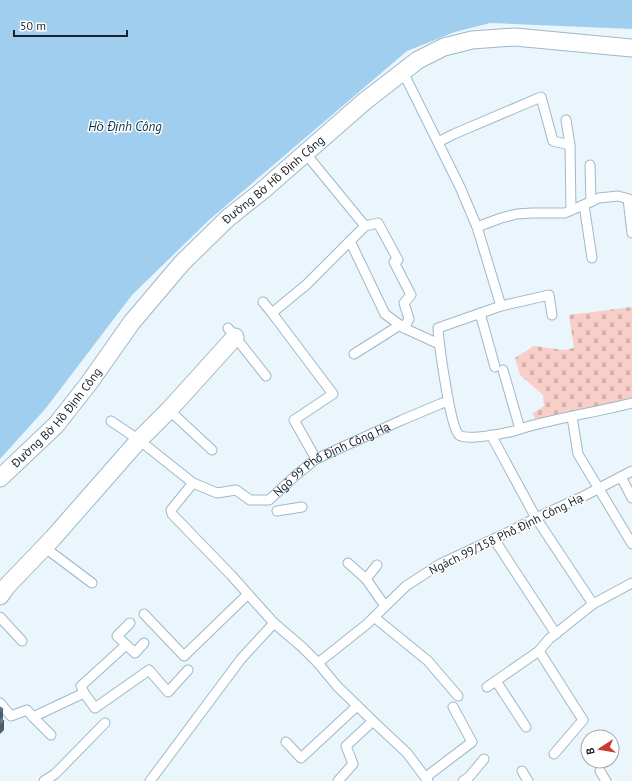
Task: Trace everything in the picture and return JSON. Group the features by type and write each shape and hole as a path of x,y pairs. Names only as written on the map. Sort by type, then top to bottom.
{"street":[{"name":"Đường Bờ Hồ Định Công","path":"0,478 56,425 89,383 132,322 182,263 228,218 306,154 365,101 418,60 444,47 472,40 515,37 632,48"},
{"path":"0,596 7,586 44,547 139,440 169,410 232,333"}],"lane":[{"path":"403,72 460,186 477,227 501,306"},
{"path":"438,142 541,97 553,140 570,145"},
{"path":"566,120 570,145 571,210"},
{"path":"306,154 365,226"},
{"path":"590,165 587,203 592,258"},
{"path":"477,227 501,218 518,214 565,213 599,198 618,196 630,199 632,233"},
{"path":"272,313 306,285 365,226 378,223 398,260 394,262 411,295 404,303 409,319 402,326 354,354"},
{"path":"350,241 385,314 402,326 439,344"},
{"path":"552,315 549,295 501,306 438,328 448,401 459,435 469,437 506,433 533,425 632,403"},
{"path":"263,302 333,394 294,420 316,460"},
{"path":"480,313 520,429"},
{"path":"232,333 266,376"},
{"name":"Ngõ 99 Phố Định Công Hạ","path":"112,421 139,440 193,483 217,494 236,490 250,500 269,500 295,476 316,460 402,420 448,401"},
{"path":"169,410 212,450"},
{"path":"572,417 578,454 632,544"},
{"path":"491,435 536,518 594,604"},
{"name":"Ngách 99/158 Phố Định Công Hạ","path":"318,663 374,617 406,586 440,564 586,495 632,471"},
{"path":"620,477 632,498"},
{"path":"193,483 174,505 171,512 274,623 302,647 318,663 336,686 407,753 427,779 472,742 453,707"},
{"path":"269,500 284,519"},
{"path":"277,510 302,507"},
{"path":"494,539 556,634"},
{"path":"44,547 92,583"},
{"path":"348,563 366,579 385,606"},
{"path":"366,579 377,565"},
{"path":"487,687 539,651 549,639 594,604 632,583"},
{"path":"144,614 184,656 248,594"},
{"path":"0,617 22,641"},
{"path":"374,617 428,661 458,696"},
{"path":"130,623 117,636 135,653 144,643"},
{"path":"150,781 241,659 274,623"},
{"path":"126,644 81,686 84,693 95,708 149,670 168,692 188,670"},
{"path":"539,651 583,720 554,754"},
{"path":"496,681 526,727"},
{"path":"33,717 84,693"},
{"path":"0,703 12,716 27,710 52,736"},
{"path":"286,742 301,758 357,706"},
{"path":"338,781 353,764 346,746 373,721"},
{"path":"44,781 55,774 105,723"},
{"path":"463,781 469,777 484,759"},
{"path":"522,771 528,781"},
{"path":"600,771 606,781"}],"green space":[{"path":"632,307 632,399 535,420 533,413 544,406 543,395 520,375 515,358 534,346 563,350 574,348 569,315"}],"water":[{"name":"Hồ Định Công","path":"0,0 632,0 632,29 490,23 455,32 407,51 209,220 132,295 46,408 0,459"}],"building":[{"path":"0,717 4,721 0,725"}]}
